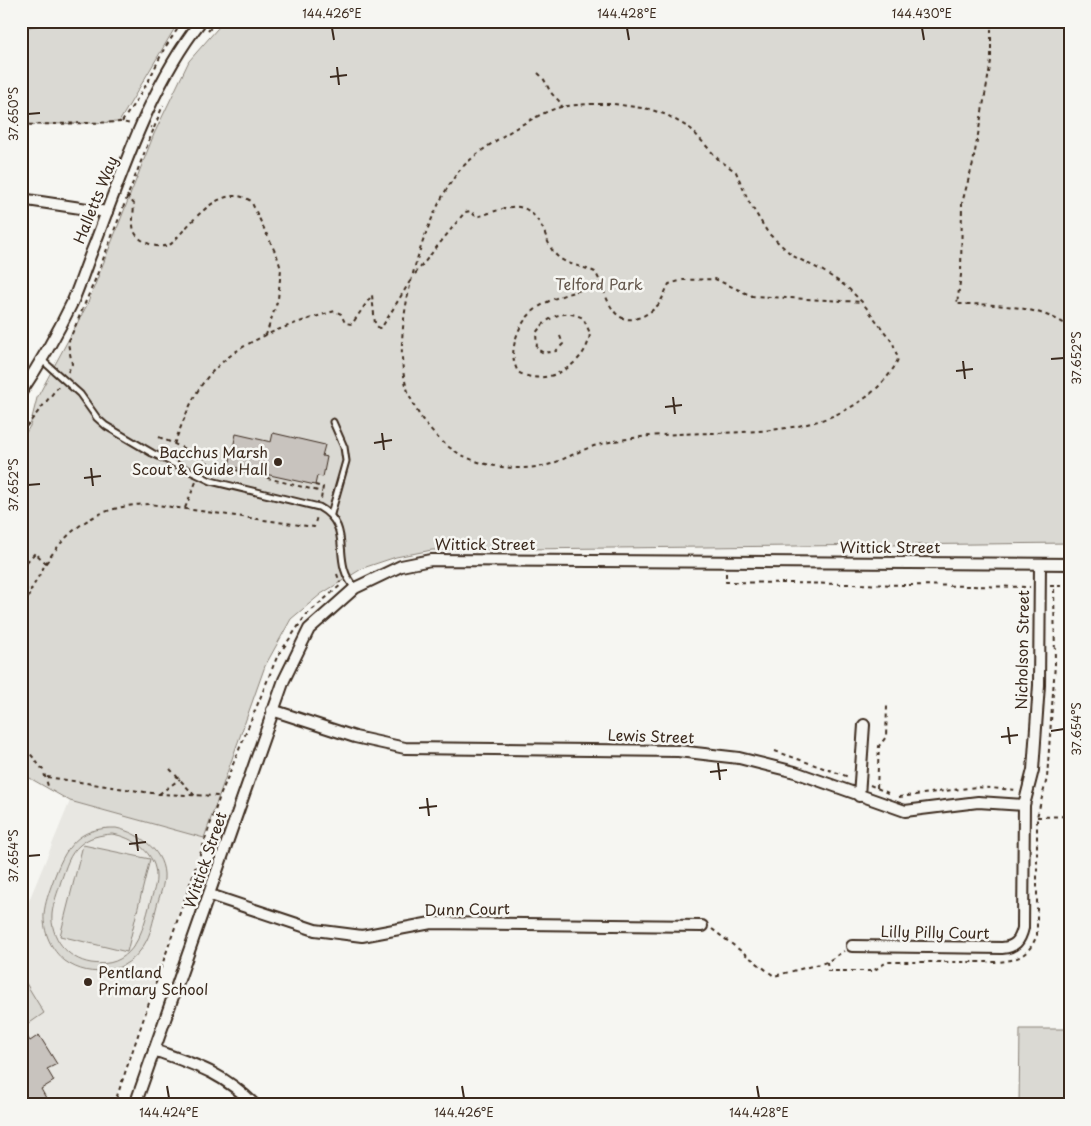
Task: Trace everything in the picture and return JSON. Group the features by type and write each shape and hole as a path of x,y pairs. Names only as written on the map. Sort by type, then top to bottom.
{"street":[{"name":"Halletts Way","path":"21,392 42,360 72,302 142,126 180,47 201,21"},
{"path":"21,199 107,212"},
{"name":"Wittick Street","path":"135,1105 284,680 310,629 355,588 401,566 431,560 1070,564"},
{"name":"Nicholson Street","path":"1016,944 1021,938 1023,928 1024,805 1033,770 1039,685 1040,564"},
{"name":"Lewis Street","path":"272,710 355,737 405,748 678,751 739,758 796,772 905,811 978,802 1024,805"},
{"path":"859,796 864,725"},
{"name":"Dunn Court","path":"210,895 315,930 362,936 431,923 702,926"},
{"name":"Lilly Pilly Court","path":"852,946 1002,948 1016,944"},
{"path":"154,1050 212,1071 237,1087 255,1105"}],"lane":[{"path":"42,360 64,379 106,426 152,453 211,481 319,508 331,514 339,530 344,572 355,588"},
{"path":"331,514 346,461 344,447 333,422"}],"path":[{"path":"122,122 148,82 164,49 183,21"},
{"path":"207,32 218,21"},
{"path":"992,21 990,61 973,163 962,203 961,275 956,304 1000,304 1032,311 1070,327"},
{"path":"538,73 544,78 552,94 560,100 562,107"},
{"path":"21,433 64,379 72,364 68,343 95,280 163,104"},
{"path":"614,104 649,109 682,123 691,129 718,159 736,172 759,220 776,241 793,256 832,276 862,302 893,343 898,359 883,382 864,400 818,422 780,428 640,437 592,447 550,464 518,468 495,465 460,454 431,431 410,399 402,358 406,307 412,276 435,212 446,189 472,157 537,116 562,107 614,104"},
{"path":"21,125 122,122 154,128"},
{"path":"127,195 134,204 132,218 135,234 140,240 158,246 172,244 186,226 219,200 235,195 243,196 251,201 277,256 281,269 278,299 266,335"},
{"path":"174,444 196,393 208,377 236,351 266,335 335,311 340,314 344,323 352,324 372,295 375,324 379,328 382,327 412,276 464,212 471,211 476,217 509,206 527,208 535,216 555,254 561,260 595,272 614,311 620,317 630,320 642,316 659,304 669,284 683,280 704,278 723,281 752,296 862,302"},
{"path":"560,336 562,344 556,352 544,353 537,349 536,333 548,320 557,315 568,313 583,318 590,333 585,349 568,368 543,378 532,378 518,372 514,365 514,348 519,330 529,314 551,299 601,284"},
{"path":"205,462 322,492"},
{"path":"21,621 30,592 46,563 86,520 126,504 150,504 314,527 323,487 314,485"},
{"path":"21,568 35,554 46,563"},
{"path":"727,562 726,582 1070,586"},
{"path":"114,1105 220,796 278,657 306,615 348,580"},
{"path":"21,585 30,592"},
{"path":"827,962 828,971 873,971 887,962 998,962 1015,960 1027,954 1037,935 1037,816 1047,778 1055,664 1054,586"},
{"path":"878,788 879,746 886,737 887,706"},
{"path":"21,742 47,777 49,789"},
{"path":"775,751 860,780 900,798 976,788 1044,791"},
{"path":"170,769 195,796"},
{"path":"47,777 158,794 220,796"},
{"path":"158,794 180,780"},
{"path":"1024,817 1070,816"},
{"path":"702,926 715,930 774,976 827,962 852,946"}],"shaded area":[{"name":"Pentland Primary School","path":"70,801 204,838 113,1105 21,1105 21,920"}],"green space":[{"path":"72,21 179,21 119,122 21,125 21,28"},
{"name":"Telford Park","path":"224,21 1070,21 1070,543 432,550 396,557 363,568 321,594 291,619 265,666 204,838 70,801 21,773 21,441 30,426 37,398 87,305 154,134 189,61"},
{"path":"116,828 134,834 150,845 161,860 164,879 152,927 137,955 119,967 97,972 75,967 60,957 49,940 44,914 53,881 68,849 82,836 91,831","holes":["112,834 120,836 142,848 148,854 155,869 155,885 146,919 132,949 124,956 104,964 82,961 68,952 57,939 52,923 53,906 66,866 76,849 83,842 95,837"]},
{"path":"83,845 150,859 127,952 60,936"},
{"path":"21,975 44,1013 21,1029"},
{"path":"1020,1029 1070,1029 1070,1105 1019,1105"}],"building":[{"name":"Bacchus Marsh Scout & Guide Hall","path":"273,433 325,445 322,456 327,457 323,477 317,476 315,485 229,466 236,434 271,442"},
{"path":"21,1028 30,1041 39,1035 57,1064 47,1069 54,1081 41,1089 50,1105 21,1105"}],"place":[{"name":"Bacchus Marsh Scout & Guide Hall","path":"278,462"},
{"name":"Pentland Primary School","path":"88,982"}]}
